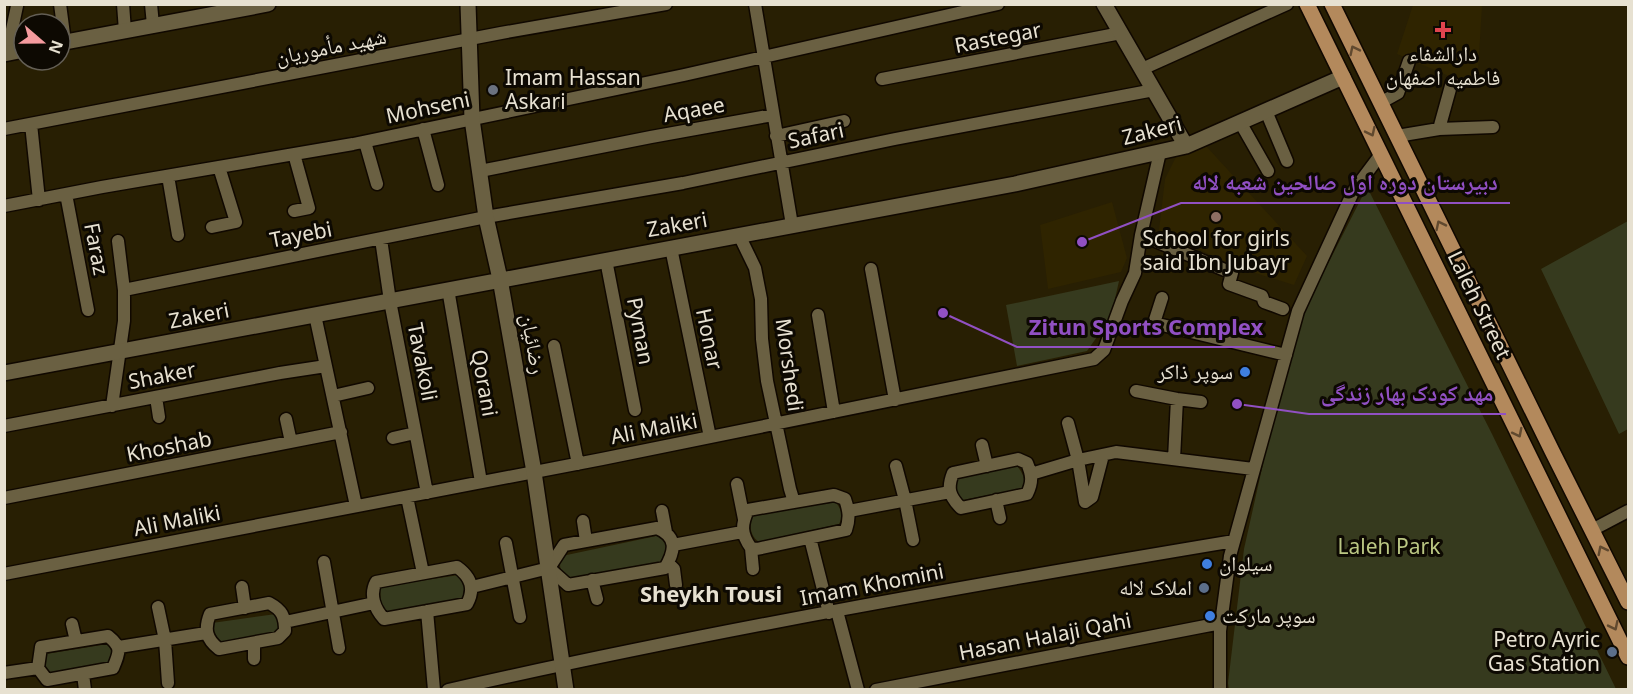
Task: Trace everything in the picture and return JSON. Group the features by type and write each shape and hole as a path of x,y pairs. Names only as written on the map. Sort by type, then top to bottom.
{"main road":[{"name":"Laleh Street","path":"1307,4 1629,657"},
{"name":"Laleh Street","path":"1332,4 1629,602"},
{"path":"1425,244 1439,256 1489,360 1497,362 1503,352"},
{"path":"1499,395 1500,390 1505,387 1513,389 1568,499 1578,503"}],"street":[{"path":"123,4 125,31"},
{"path":"152,4 153,25"},
{"path":"72,41 221,9 268,4"},
{"name":"رضائیان","path":"468,4 472,119 486,217 500,279 534,472 566,690"},
{"name":"شهید مأموریان","path":"4,129 470,39 666,4"},
{"path":"755,4 792,225"},
{"name":"Mohseni","path":"4,207 365,142 998,4"},
{"path":"1104,4 1186,146"},
{"path":"1142,69 1287,4"},
{"path":"6,53 17,6"},
{"name":"Rastegar","path":"882,79 1121,33"},
{"path":"1380,103 1398,93 1409,61"},
{"name":"Zakeri","path":"4,373 1016,184 1186,146 1343,76"},
{"path":"1439,129 1452,82"},
{"name":"Safari","path":"486,217 683,183 1154,90"},
{"path":"1266,111 1287,161"},
{"name":"Aqaee","path":"480,171 773,115"},
{"path":"776,136 844,121"},
{"path":"1240,122 1268,171"},
{"path":"31,124 39,200"},
{"path":"1397,136 1439,129 1493,127"},
{"path":"423,129 438,185"},
{"path":"365,142 377,184"},
{"name":"Ali Maliki","path":"4,574 578,464 1094,359 1104,350 1135,273 1141,235 1160,152"},
{"path":"294,154 309,208 294,211"},
{"path":"1220,690 1221,623 1230,556 1298,311 1354,190 1381,154"},
{"path":"212,227 236,222 219,167"},
{"path":"168,176 178,235"},
{"name":"Faraz","path":"66,195 88,310"},
{"name":"Tayebi","path":"124,290 486,217"},
{"name":"Morshedi","path":"739,235 755,268 761,299 762,339 767,381 794,502"},
{"path":"1141,235 1232,273 1229,284 1262,296 1264,302 1283,309"},
{"name":"Tavakoli","path":"381,238 390,300 427,493"},
{"path":"112,406 124,321 124,290 118,242"},
{"name":"Honar","path":"671,248 710,437"},
{"name":"Pyman","path":"606,260 635,410"},
{"path":"871,268 895,400"},
{"name":"Qorani","path":"448,290 482,482"},
{"path":"1162,298 1150,324 1286,354"},
{"path":"315,315 356,506"},
{"path":"818,315 834,412"},
{"path":"554,346 578,464"},
{"name":"Shaker","path":"4,426 326,366"},
{"path":"333,396 368,388"},
{"path":"1136,391 1201,402"},
{"path":"156,397 159,417"},
{"path":"1174,459 1177,399"},
{"path":"286,418 291,442"},
{"path":"1068,423 1078,460 1085,502 1092,497 1103,455"},
{"name":"Khoshab","path":"4,498 340,432"},
{"path":"393,438 416,433"},
{"path":"982,445 987,466"},
{"path":"1031,474 1116,452 1253,469"},
{"path":"1018,459 1027,463 1031,474 1027,494 996,501 961,508 953,500 950,492 953,473 1018,459"},
{"path":"896,466 912,540"},
{"path":"737,484 744,519"},
{"path":"849,511 950,492"},
{"path":"751,548 757,549 846,530 849,511 845,499 834,495 748,510 742,532 751,548 753,568"},
{"path":"407,497 423,573"},
{"path":"996,501 1000,518"},
{"path":"1592,530 1629,510"},
{"path":"662,511 666,532"},
{"path":"582,520 586,540"},
{"path":"472,587 549,568 564,545 586,540 657,528 666,532 673,545 665,568 568,585 549,568"},
{"path":"673,545 742,532"},
{"path":"810,538 858,690"},
{"name":"Imam Khomini","path":"448,690 562,664 833,612 1234,541"},
{"path":"506,543 520,617"},
{"path":"324,562 339,648"},
{"path":"668,563 674,569 676,585"},
{"path":"457,567 465,572 472,587 467,604 384,619 374,603 372,592 376,582 457,567"},
{"path":"592,580 597,599"},
{"path":"242,587 245,608"},
{"path":"269,603 278,608 285,622 285,631 278,638 219,649 206,633 210,614 269,603"},
{"path":"285,622 374,603"},
{"path":"158,607 165,640 168,683"},
{"path":"427,611 434,690"},
{"name":"Hasan Halaji Qahi","path":"876,690 1221,623"},
{"path":"72,624 76,641"},
{"path":"119,647 206,633"},
{"path":"108,636 119,647 113,668 45,685 38,668 41,647 108,636"},
{"path":"254,643 254,658"},
{"path":"4,673 38,668"},
{"path":"83,674 85,690"}],"shaded area":[{"name":"دارالشفاء فاطمیه اصفهان","path":"1471,4 1482,6 1477,88 1397,54 1413,5"},
{"name":"School for girls said Ibn Jubayr","path":"1206,146 1307,256 1294,285 1236,267 1159,230 1165,179 1176,157"},
{"path":"1112,202 1127,258 1121,272 1048,289 1040,225"}],"green space":[{"name":"Laleh Park","path":"1367,187 1492,434 1616,689 1229,690 1244,549 1269,437 1304,311"},
{"path":"1628,221 1628,429 1619,434 1541,269"},
{"path":"1119,281 1111,317 1087,351 1017,366 1006,305"},
{"path":"1017,466 1023,476 1024,488 963,500 956,494 957,478"},
{"path":"836,502 841,513 839,524 759,542 752,533 752,515"},
{"path":"661,535 666,539 667,550 662,563 569,578 561,568 562,556"},
{"path":"459,575 465,585 465,598 385,612 381,602 380,587"},
{"path":"276,614 280,626 278,632 219,643 212,626 212,623"},
{"path":"108,644 112,653 110,664 51,675 47,671 46,654"}],"place":[{"name":"دارالشفاء فاطمیه اصفهان","path":"1443,30"},
{"name":"Imam Hassan Askari","path":"493,90"},
{"name":"School for girls said Ibn Jubayr","path":"1216,217"},
{"name":"دبیرستان دوره اول صالحین شعبه لاله","path":"1082,242"},
{"name":"Zitun Sports Complex","path":"943,313"},
{"name":"سوپر ذاکر","path":"1245,372"},
{"name":"مهد کودک بهار زندگی","path":"1237,404"},
{"name":"سیلوان","path":"1207,564"},
{"name":"املاک لاله","path":"1204,588"},
{"name":"سوپر مارکت","path":"1210,616"},
{"name":"Petro Ayric Gas Station","path":"1612,652"}],"district":[{"name":"Sheykh Tousi","path":"711,594"}]}
